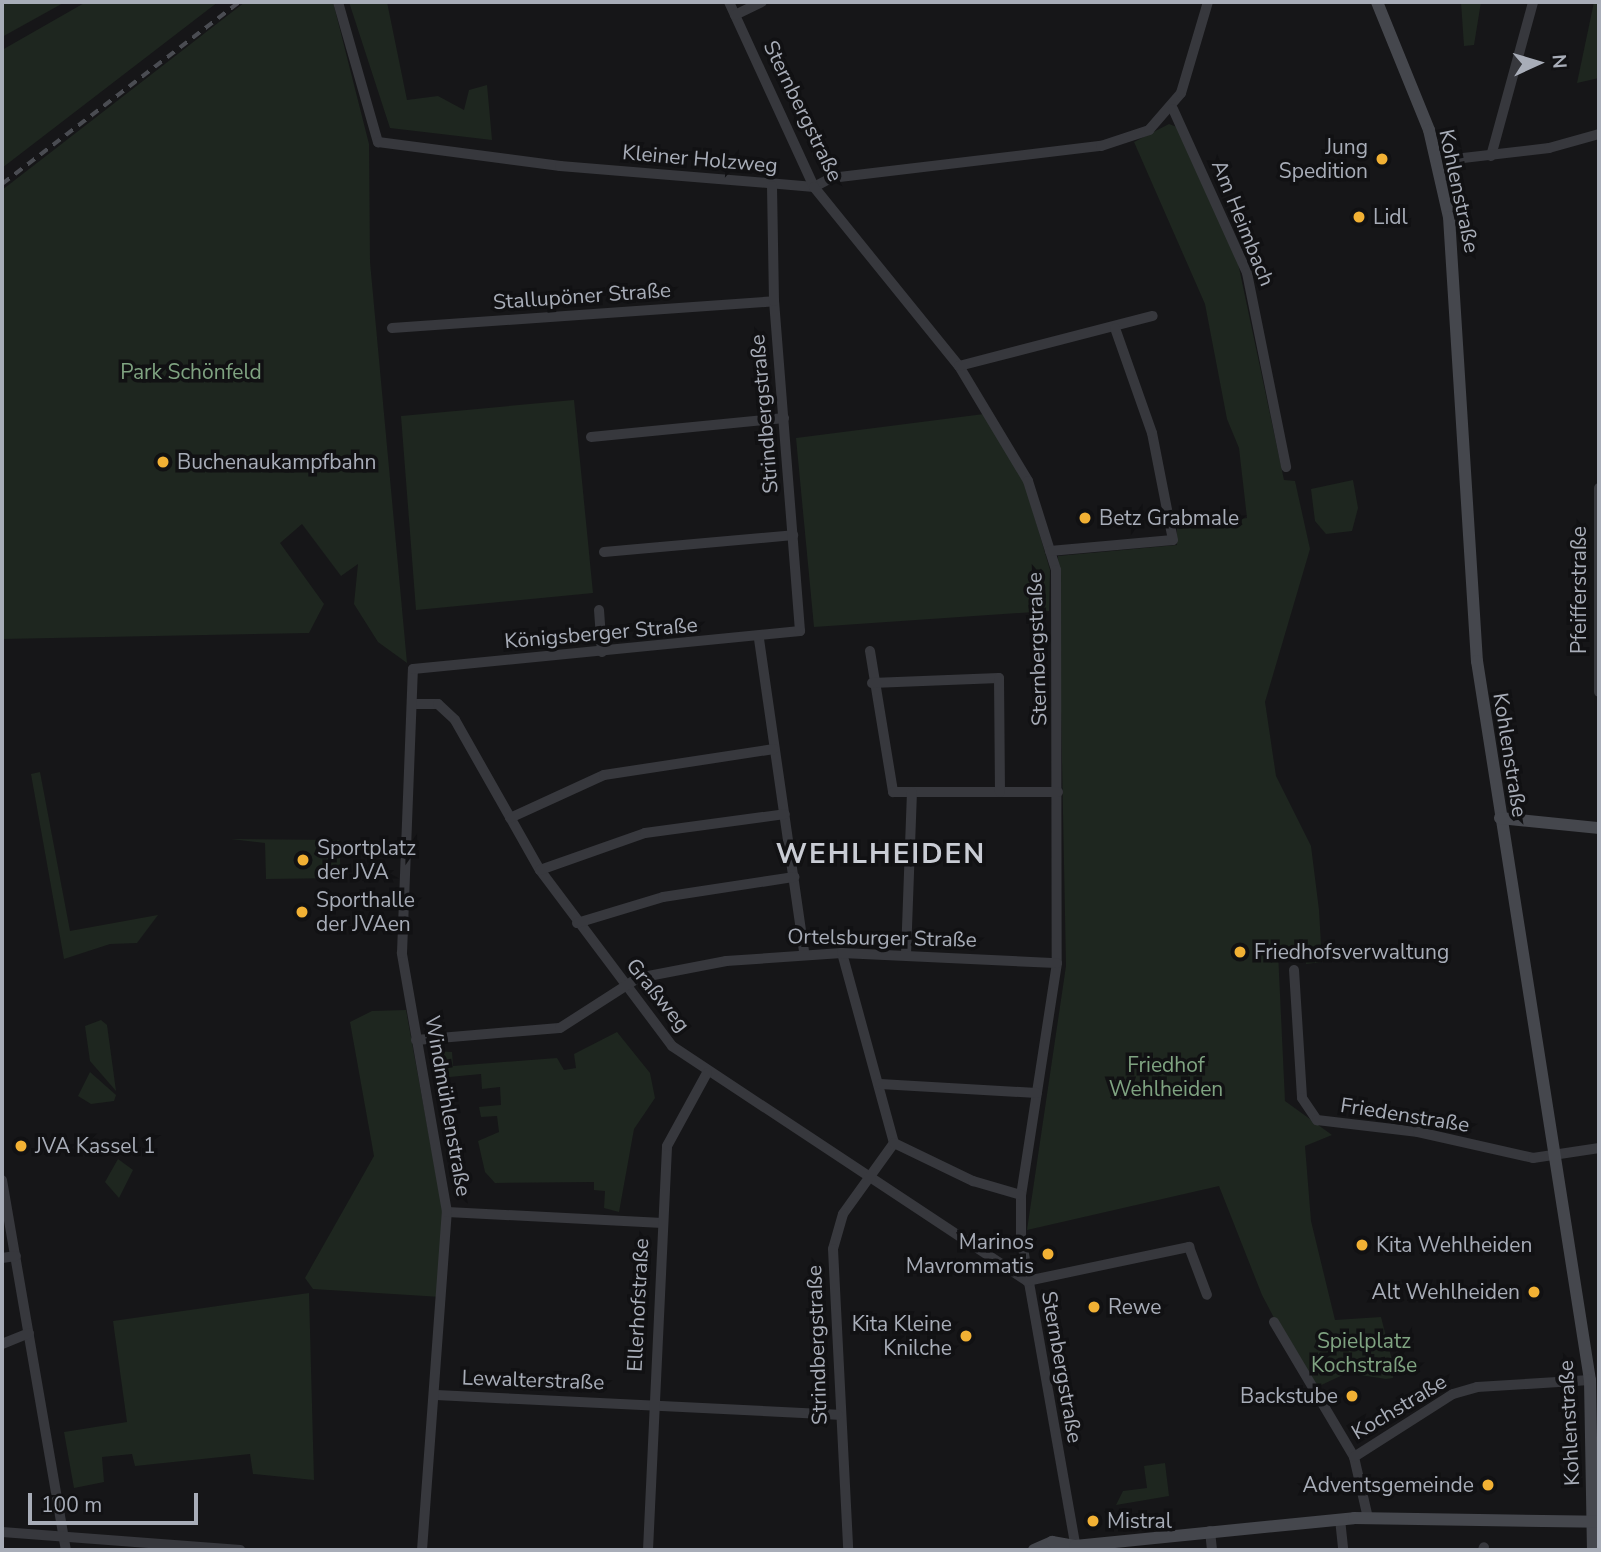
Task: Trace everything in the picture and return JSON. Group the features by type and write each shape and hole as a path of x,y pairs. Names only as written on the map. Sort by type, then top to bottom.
{"main road":[{"name":"Kohlenstraße","path":"1377,2 1437,161 1456,271 1476,661 1552,1155 1596,1419 1596,1521 1593,1550"},
{"path":"1500,818 1599,828"},
{"path":"1034,1550 1052,1542 1074,1549 1210,1531 1340,1519 1596,1521"}],"street":[{"name":"Kleiner Holzweg","path":"338,2 378,142 772,186 814,187 831,178 1101,146 1149,130 1173,109"},
{"name":"Sternbergstraße","path":"729,2 814,187 959,366 1028,481 1056,570 1057,963 1021,1195 1027,1281 1074,1549"},
{"path":"735,15 762,2"},
{"path":"1173,109 1208,2"},
{"path":"1491,156 1533,2"},
{"name":"Am Heimbach","path":"1173,109 1247,273 1286,467"},
{"path":"1437,161 1491,156 1599,134"},
{"name":"Strindbergstraße","path":"772,186 774,301 801,624 794,635"},
{"name":"Stallupöner Straße","path":"392,328 774,301"},
{"path":"959,366 1115,328 1153,316"},
{"path":"1050,551 1173,540 1152,433 1115,328"},
{"path":"591,437 784,418"},
{"name":"Pfeifferstraße","path":"1599,488 1599,692"},
{"path":"604,552 793,535"},
{"path":"599,610 602,652"},
{"name":"Königsberger Straße","path":"412,669 794,635"},
{"path":"759,639 804,953"},
{"path":"870,651 873,683 893,793 1058,792"},
{"name":"Windmühlenstraße","path":"412,669 416,704 402,953 447,1212 436,1395 422,1550"},
{"path":"873,683 999,678 1000,792"},
{"name":"Graßweg","path":"416,704 438,704 454,720 540,870 577,923 672,1046 707,1073 1027,1281"},
{"path":"510,818 604,775 774,749"},
{"path":"906,956 912,792"},
{"path":"540,870 645,833 785,814"},
{"path":"577,923 663,897 794,877"},
{"name":"Ortelsburger Straße","path":"416,1040 560,1028 626,986 664,971 804,953 1057,963"},
{"path":"842,953 894,1143 973,1181 1021,1195"},
{"name":"Friedenstraße","path":"1294,970 1302,1098 1317,1120 1419,1132 1533,1158 1599,1148"},
{"name":"Ellerhofstraße","path":"649,1550 652,1404 667,1146 707,1073"},
{"path":"880,1084 1037,1093"},
{"name":"Strindbergstraße","path":"848,1550 838,1415 833,1249 843,1214 894,1143"},
{"path":"2,1180 66,1550"},
{"path":"447,1212 663,1223"},
{"path":"1027,1281 1189,1247 1207,1295"},
{"path":"2,1258 16,1256"},
{"path":"1274,1322 1354,1457 1368,1518"},
{"path":"2,1344 29,1334"},
{"name":"Kochstraße","path":"1354,1457 1453,1394 1477,1387 1590,1380"},
{"name":"Lewalterstraße","path":"436,1395 838,1415"},
{"path":"1340,1519 1343,1550"},
{"path":"1210,1531 1212,1550"},
{"path":"2,1532 240,1550"}],"green space":[{"path":"2,2 65,2 2,37"},
{"path":"86,2 218,2 2,168 2,50"},
{"name":"Park Schönfeld","path":"245,2 333,2 369,144 370,262 407,663 378,642 354,604 358,564 341,576 302,524 280,543 324,604 309,633 2,639 2,190"},
{"path":"349,2 387,2 407,100 438,96 464,110 469,90 487,85 492,140 390,128"},
{"path":"1461,2 1481,2 1474,45 1464,46"},
{"path":"1594,2 1599,2 1599,78 1577,83"},
{"name":"Friedhof Wehlheiden","path":"1169,124 1177,127 1238,263 1284,480 1295,481 1310,549 1265,702 1276,776 1311,846 1322,962 1306,964 1305,950 1278,952 1285,1101 1332,1135 1305,1146 1311,1221 1335,1320 1381,1317 1392,1360 1393,1378 1347,1373 1317,1387 1303,1373 1262,1295 1219,1186 1027,1230 1066,966 1058,556 1177,545 1177,528 1247,518 1239,448 1227,419 1205,304 1134,142"},
{"path":"574,400 593,593 416,610 401,416"},
{"path":"984,414 1025,484 1050,570 1049,611 814,627 796,438"},
{"path":"1353,480 1358,508 1352,531 1326,534 1315,521 1311,489"},
{"path":"40,772 70,931 158,915 137,943 110,944 64,959 31,774"},
{"name":"Sportplatz der JVA","path":"231,839 339,840 341,878 266,879 265,843"},
{"path":"406,1010 443,1212 441,1297 313,1289 305,1278 374,1156 350,1022 372,1011"},
{"path":"101,1020 107,1025 116,1091 90,1061 85,1026"},
{"path":"617,1032 650,1073 655,1098 634,1129 619,1212 604,1208 605,1191 594,1190 594,1182 495,1183 485,1172 478,1141 499,1132 497,1116 481,1117 479,1107 501,1105 500,1087 482,1089 481,1074 439,1078 433,1051 452,1052 453,1066 557,1058 564,1070 576,1068 574,1054"},
{"path":"90,1072 116,1095 114,1101 91,1104 78,1096"},
{"path":"118,1159 133,1170 119,1198 105,1182"},
{"path":"309,1293 314,1480 253,1474 250,1454 135,1466 132,1454 102,1457 104,1482 74,1488 64,1432 127,1422 113,1321"},
{"path":"1165,1463 1169,1496 1116,1505 1123,1491 1147,1488 1144,1466"}],"railway":[{"path":"2,184 239,2"}],"place":[{"name":"Jung Spedition","path":"1382,159"},
{"name":"Lidl","path":"1359,217"},
{"name":"Buchenaukampfbahn","path":"163,462"},
{"name":"Betz Grabmale","path":"1085,518"},
{"name":"Sportplatz der JVA","path":"303,860"},
{"name":"Sporthalle der JVAen","path":"302,912"},
{"name":"Friedhofsverwaltung","path":"1240,952"},
{"name":"JVA Kassel 1","path":"21,1146"},
{"name":"Kita Wehlheiden","path":"1362,1245"},
{"name":"Marinos Mavrommatis","path":"1048,1254"},
{"name":"Alt Wehlheiden","path":"1534,1292"},
{"name":"Rewe","path":"1094,1307"},
{"name":"Kita Kleine Knilche","path":"966,1336"},
{"name":"Backstube","path":"1352,1396"},
{"name":"Adventsgemeinde","path":"1488,1485"},
{"name":"Mistral","path":"1093,1521"}],"district":[{"name":"WEHLHEIDEN","path":"881,854"}],"park label":[{"name":"Spielplatz Kochstraße","path":"1364,1353"}]}
